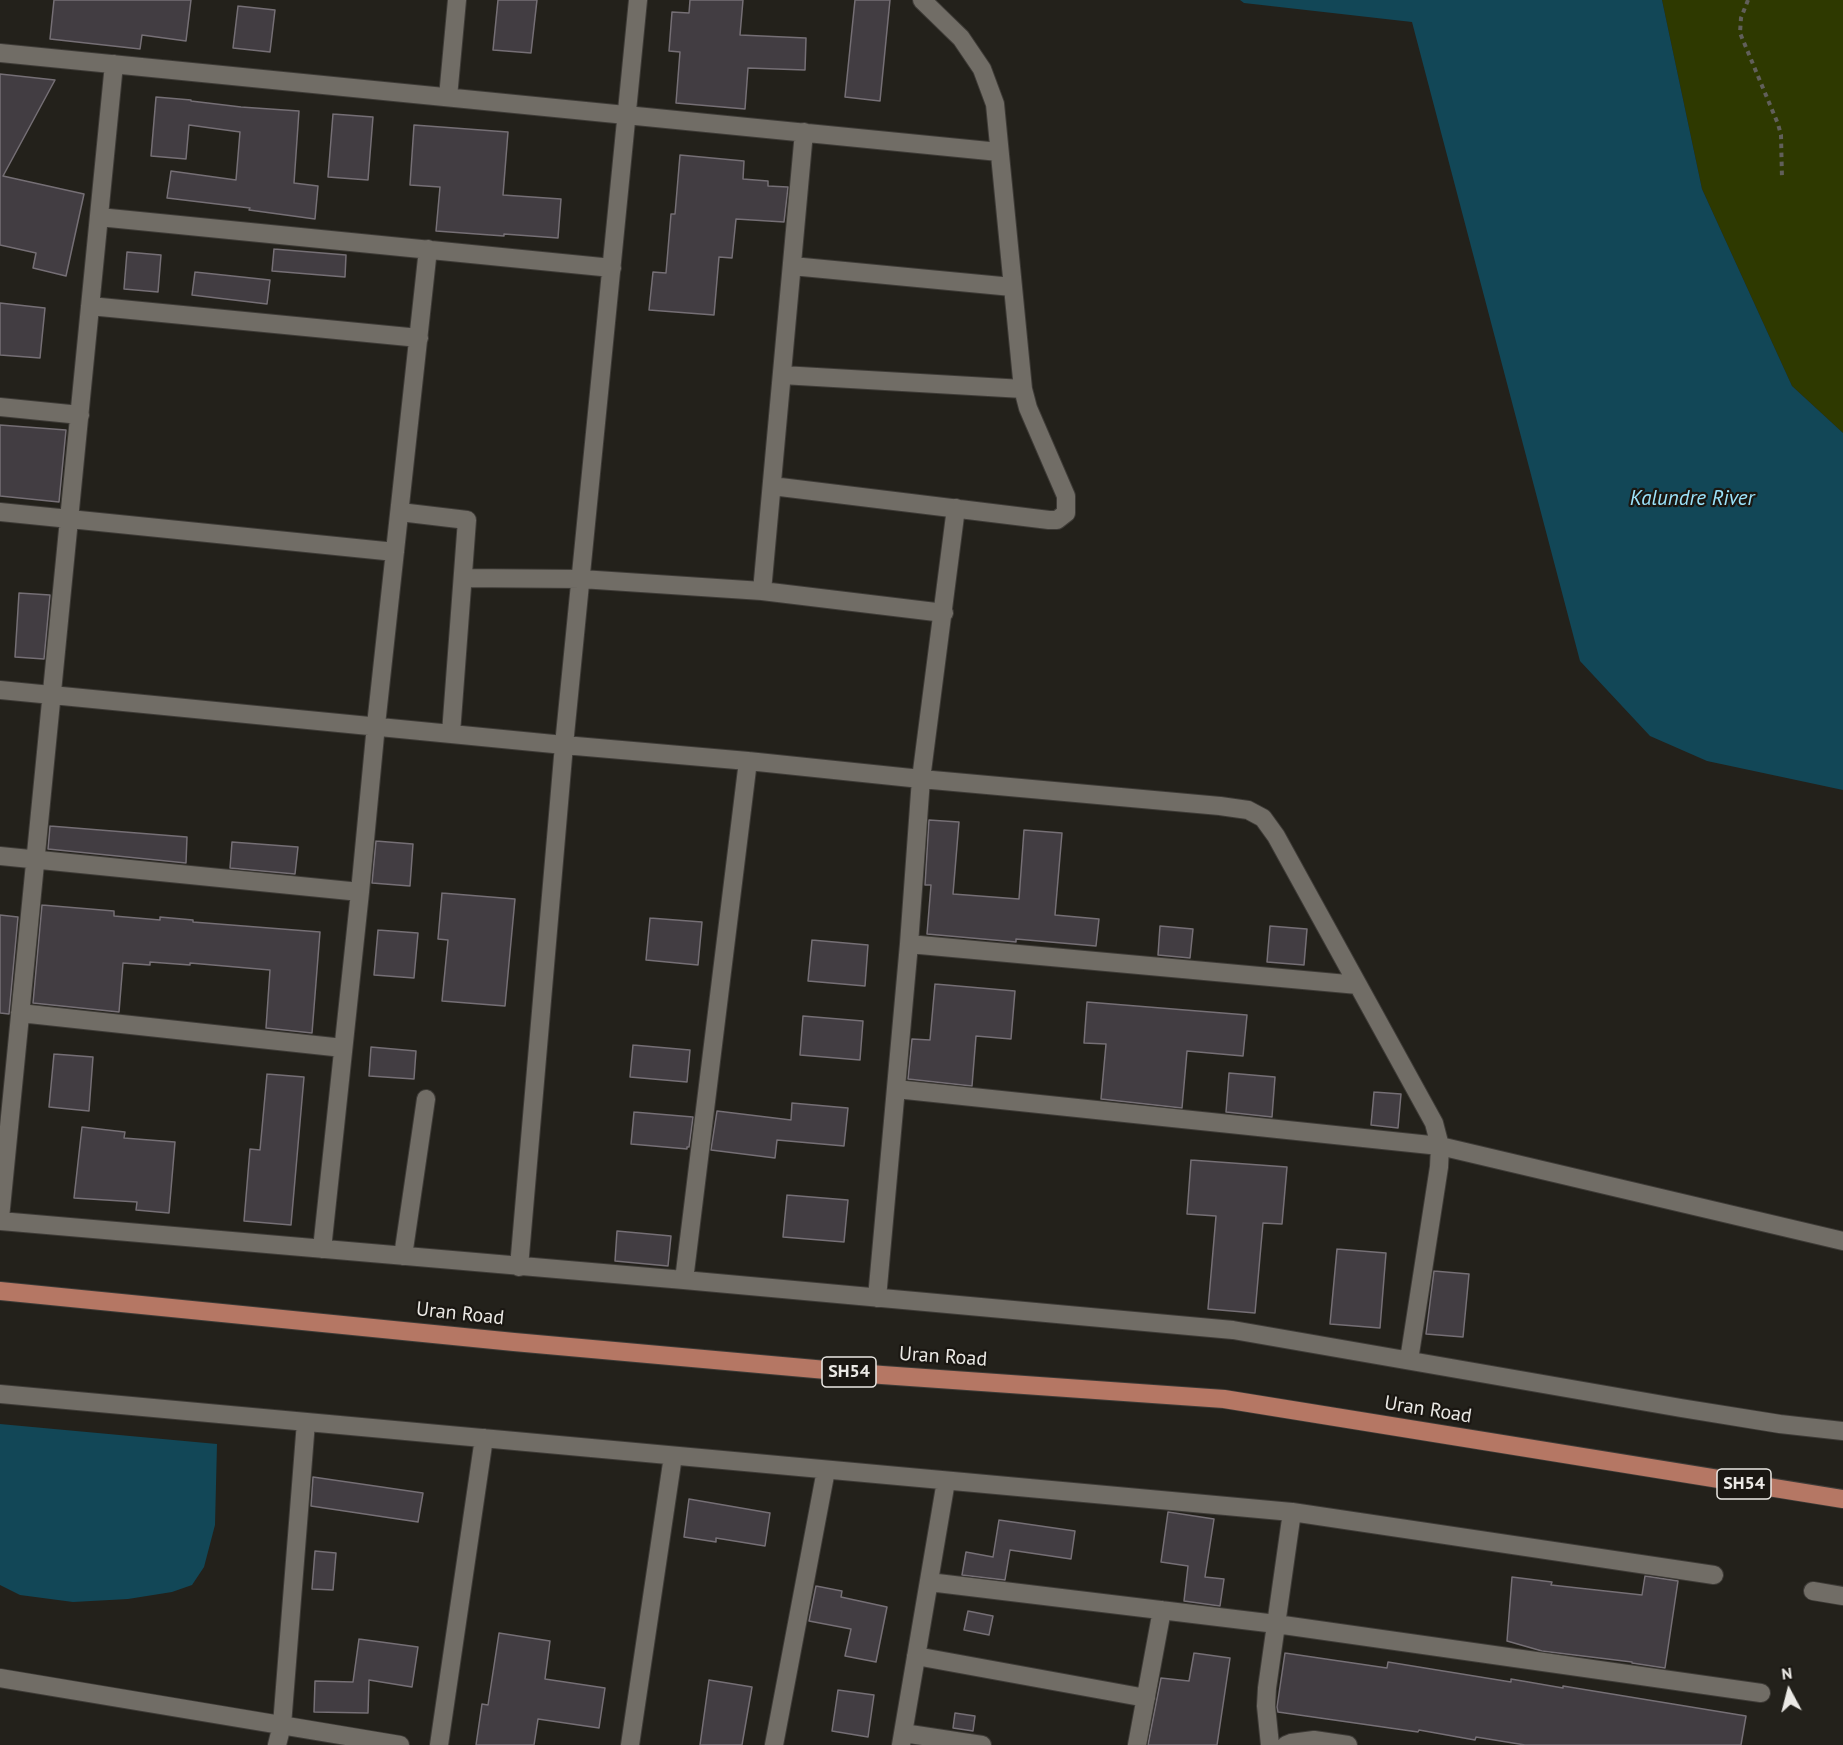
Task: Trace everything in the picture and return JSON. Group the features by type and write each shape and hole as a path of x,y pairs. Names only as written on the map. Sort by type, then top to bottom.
{"main road":[{"name":"Uran Road","path":"0,1291 514,1342 882,1375 1224,1399 1843,1499"}],"street":[{"path":"448,97 458,0"},
{"path":"519,1266 564,745 638,0"},
{"path":"772,486 1049,520 1058,520 1066,513 1066,496 1028,408 1023,389 995,104 982,69 961,38 922,0"},
{"path":"0,53 999,152"},
{"path":"114,64 0,1219 1233,1330 1681,1408 1780,1424 1843,1431"},
{"path":"762,591 804,132"},
{"path":"99,217 612,268"},
{"path":"322,1249 428,249"},
{"path":"792,266 1012,287"},
{"path":"90,306 419,339"},
{"path":"782,375 1023,389"},
{"path":"0,407 80,415"},
{"path":"877,1298 909,944 921,779 956,508"},
{"path":"0,512 395,552"},
{"path":"400,512 467,520 451,733"},
{"path":"463,578 581,579 762,591 944,613"},
{"path":"0,690 1248,810 1263,818 1276,836 1434,1123 1440,1146 1439,1167 1409,1360"},
{"path":"684,1280 748,761"},
{"path":"0,856 360,892"},
{"path":"909,944 1358,985"},
{"path":"20,1013 343,1048"},
{"path":"896,1089 1440,1146 1843,1240"},
{"path":"403,1256 426,1099"},
{"path":"0,1394 1292,1512 1714,1575"},
{"path":"277,1745 282,1725 306,1422"},
{"path":"439,1745 484,1438"},
{"path":"630,1745 673,1456"},
{"path":"774,1745 826,1470"},
{"path":"946,1481 902,1739 982,1745"},
{"path":"1270,1745 1266,1706 1292,1512"},
{"path":"929,1581 1276,1624 1761,1693"},
{"path":"1813,1591 1843,1596"},
{"path":"1137,1745 1162,1610"},
{"path":"916,1656 1146,1698"},
{"path":"0,1678 400,1745"},
{"path":"1286,1745 1314,1740 1348,1745"}],"path":[{"path":"1748,0 1741,18 1740,33 1778,124 1781,135 1782,179"}],"green space":[{"path":"1662,0 1843,0 1843,433 1792,386 1702,189"}],"water":[{"name":"Kalundre River","path":"1240,0 1662,0 1702,189 1792,386 1843,433 1843,790 1707,761 1650,736 1580,661 1412,22 1244,3"},
{"path":"0,1424 217,1444 215,1525 204,1567 192,1585 172,1592 128,1599 73,1602 20,1595 0,1585"}],"building":[{"path":"54,0 191,0 186,41 142,35 140,49 50,39"},
{"path":"498,0 537,0 531,53 493,50"},
{"path":"690,0 743,0 740,35 806,38 805,70 748,68 745,109 676,103 680,52 669,51 672,12 689,13"},
{"path":"855,0 890,0 880,101 845,97"},
{"path":"238,6 275,10 270,52 233,48"},
{"path":"0,74 55,80 3,176 84,194 66,276 33,268 36,253 0,245"},
{"path":"156,97 299,111 294,183 318,186 315,219 167,198 171,171 236,180 240,132 189,125 186,159 151,156"},
{"path":"333,114 373,117 368,180 328,177"},
{"path":"414,125 508,132 503,195 561,199 558,238 436,231 440,187 410,185"},
{"path":"680,155 744,161 743,179 768,181 768,186 788,187 784,222 736,219 732,258 719,257 714,315 649,310 653,272 666,273 671,214 675,214"},
{"path":"274,249 346,255 345,277 272,271"},
{"path":"127,252 161,255 158,292 124,289"},
{"path":"195,272 270,280 267,304 192,295"},
{"path":"0,303 45,308 40,358 0,355"},
{"path":"0,425 66,430 59,502 0,496"},
{"path":"19,593 50,595 44,659 15,657"},
{"path":"929,820 959,822 953,894 1019,899 1024,830 1062,833 1055,915 1099,919 1096,946 927,934 931,885 925,885"},
{"path":"50,826 187,837 186,863 48,849"},
{"path":"376,841 413,844 410,886 372,883"},
{"path":"232,842 298,847 295,874 230,868"},
{"path":"442,893 515,899 505,1006 442,1001 448,940 438,939"},
{"path":"42,905 114,911 114,916 160,920 160,917 193,920 193,922 320,932 312,1033 266,1028 270,970 190,963 190,965 150,962 150,965 123,963 119,1012 33,1003"},
{"path":"0,915 18,917 9,1014 0,1013"},
{"path":"650,918 702,922 698,965 646,960"},
{"path":"1160,926 1193,929 1190,958 1158,955"},
{"path":"1270,926 1307,929 1304,965 1267,962"},
{"path":"378,930 418,933 414,978 374,975"},
{"path":"812,940 868,945 865,986 808,981"},
{"path":"935,984 1015,991 1011,1039 976,1036 972,1086 908,1079 912,1039 930,1040"},
{"path":"1087,1002 1247,1015 1243,1056 1187,1051 1182,1108 1101,1099 1106,1044 1084,1043"},
{"path":"803,1016 863,1021 860,1060 800,1055"},
{"path":"633,1045 690,1050 687,1082 630,1077"},
{"path":"371,1047 416,1051 414,1079 369,1076"},
{"path":"54,1054 93,1057 89,1111 49,1107"},
{"path":"1229,1073 1275,1077 1272,1117 1226,1112"},
{"path":"267,1074 304,1077 291,1225 244,1221 250,1149 260,1150"},
{"path":"1374,1092 1401,1094 1398,1128 1371,1125"},
{"path":"792,1103 848,1108 844,1146 777,1140 775,1158 711,1150 717,1111 791,1120"},
{"path":"634,1112 693,1117 689,1147 687,1149 631,1144"},
{"path":"82,1127 125,1132 124,1138 175,1142 169,1213 136,1210 137,1202 74,1198"},
{"path":"1191,1160 1287,1167 1282,1224 1263,1223 1255,1313 1208,1309 1216,1216 1187,1214"},
{"path":"787,1195 848,1200 844,1242 783,1237"},
{"path":"617,1231 671,1236 668,1266 615,1261"},
{"path":"1337,1249 1386,1253 1380,1328 1330,1324"},
{"path":"1434,1271 1469,1274 1463,1337 1426,1334"},
{"path":"313,1477 423,1493 418,1522 311,1506"},
{"path":"689,1499 770,1513 765,1546 716,1538 716,1542 684,1537"},
{"path":"1168,1512 1214,1519 1205,1577 1224,1579 1220,1606 1184,1601 1188,1566 1161,1562"},
{"path":"999,1520 1075,1531 1071,1559 1010,1550 1005,1580 962,1575 966,1552 993,1557"},
{"path":"315,1551 336,1553 333,1590 312,1589"},
{"path":"1645,1576 1678,1581 1665,1668 1542,1651 1507,1641 1512,1577 1552,1582 1551,1585 1642,1595"},
{"path":"816,1586 842,1591 841,1597 887,1607 876,1662 845,1656 851,1629 809,1621"},
{"path":"968,1611 993,1616 989,1635 964,1630"},
{"path":"499,1633 550,1641 545,1679 605,1688 599,1728 538,1719 534,1745 476,1745 482,1704 488,1705"},
{"path":"359,1639 418,1647 412,1687 369,1680 368,1713 314,1712 315,1681 353,1682"},
{"path":"1194,1653 1230,1658 1217,1745 1148,1745 1161,1678 1189,1681"},
{"path":"1285,1653 1387,1668 1388,1662 1511,1682 1511,1679 1563,1688 1563,1686 1746,1716 1741,1745 1525,1745 1476,1737 1475,1740 1419,1730 1418,1732 1278,1712"},
{"path":"709,1680 752,1687 742,1745 700,1745"},
{"path":"838,1690 874,1695 868,1737 832,1731"},
{"path":"955,1713 975,1716 973,1731 953,1728"}]}
